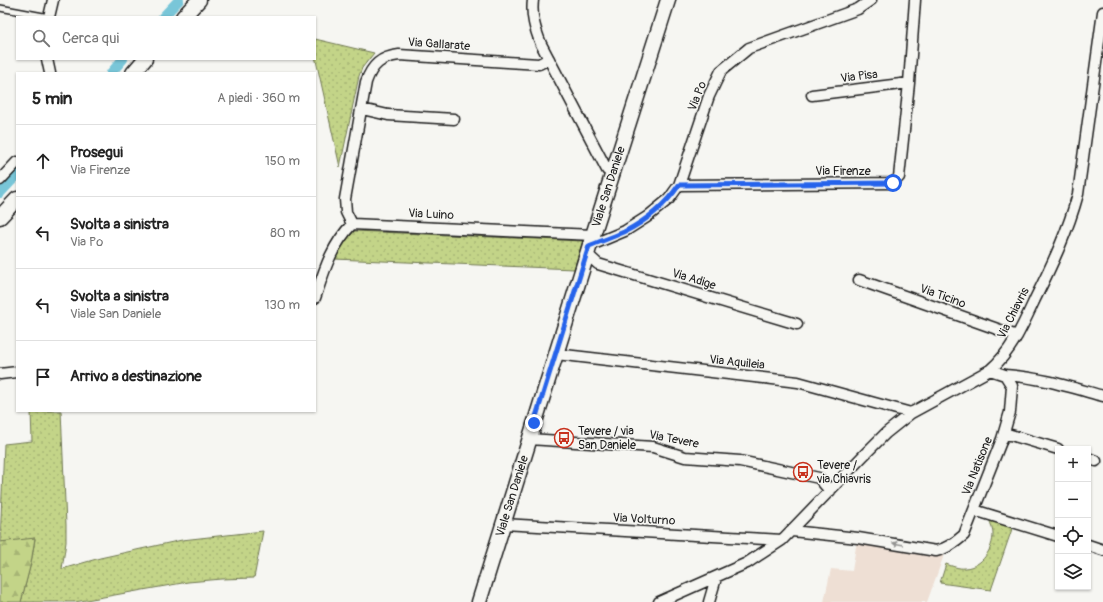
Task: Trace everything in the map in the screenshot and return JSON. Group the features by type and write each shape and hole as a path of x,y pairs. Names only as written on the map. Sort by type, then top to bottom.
{"street":[{"path":"49,16 53,0"},
{"path":"184,16 199,0"},
{"path":"533,0 532,10 535,28 549,59 607,170 613,173"},
{"name":"Viale San Daniele","path":"478,602 668,0"},
{"name":"Via Po","path":"590,245 625,231 647,217 669,199 679,185 709,96 722,71 749,48 858,9 872,0"},
{"name":"Via Firenze","path":"679,185 893,183 899,177 909,83 915,0"},
{"name":"Via Chiavris","path":"658,602 716,578 747,563 782,540 886,433 911,413 990,370 1000,362 1017,336 1054,262 1071,218 1078,194 1103,12"},
{"name":"Via Gallarate","path":"352,224 346,212 345,199 366,82 370,71 376,64 390,56 399,55 539,64 549,59"},
{"path":"47,60 50,72"},
{"path":"134,72 144,60"},
{"name":"Via Pisa","path":"812,95 909,83"},
{"path":"362,109 388,115 454,119"},
{"path":"0,180 16,163"},
{"path":"0,217 16,200"},
{"path":"316,295 321,278 334,248 342,235 352,224"},
{"name":"Via Luino","path":"352,224 590,245"},
{"name":"Via Adige","path":"590,245 598,264 797,324"},
{"name":"Via Ticino","path":"859,280 1017,336"},
{"name":"Via Aquileia","path":"556,354 798,382 911,413"},
{"path":"990,370 1004,375 1025,376 1052,382 1103,396"},
{"path":"0,374 16,372"},
{"name":"Via Natisone","path":"792,531 858,538 936,552 952,545 964,535 1004,433 1010,412 1012,386 1004,375"},
{"name":"Via Natisone","path":"1004,433 1055,448"},
{"name":"Via Tevere","path":"529,439 653,447 685,457 740,461 819,478 830,491"},
{"path":"974,510 1055,535"},
{"name":"Via Volturno","path":"503,524 782,540"},
{"path":"1091,546 1103,550"},
{"path":"709,602 716,578"}],"lane":[{"path":"0,8 44,16"}],"shaded area":[{"path":"857,540 944,555 927,602 824,602 831,569 852,571"}],"green space":[{"path":"316,39 374,53 362,68 359,76 340,167 316,60"},
{"path":"354,231 583,241 574,269 334,259 337,251"},
{"path":"31,412 61,412 66,525 66,542 62,569 100,558 182,540 263,531 254,578 188,582 75,602 21,602 31,563 35,539 0,542 4,444 32,441"},
{"path":"989,519 1013,526 991,590 940,583 946,564 960,568 971,567 981,561 989,551 993,530"},
{"path":"35,538 31,563 21,602 0,602 0,542"}],"waterway":[{"path":"164,16 179,0"},
{"path":"112,72 122,60"},
{"path":"0,193 16,176"}],"place":[{"name":"Tevere / via San Daniele","path":"564,438"},
{"name":"Tevere / via Chiavris","path":"803,472"}],"route":[{"path":"534,423 589,246 625,231 647,217 669,199 679,185 893,183"}]}
